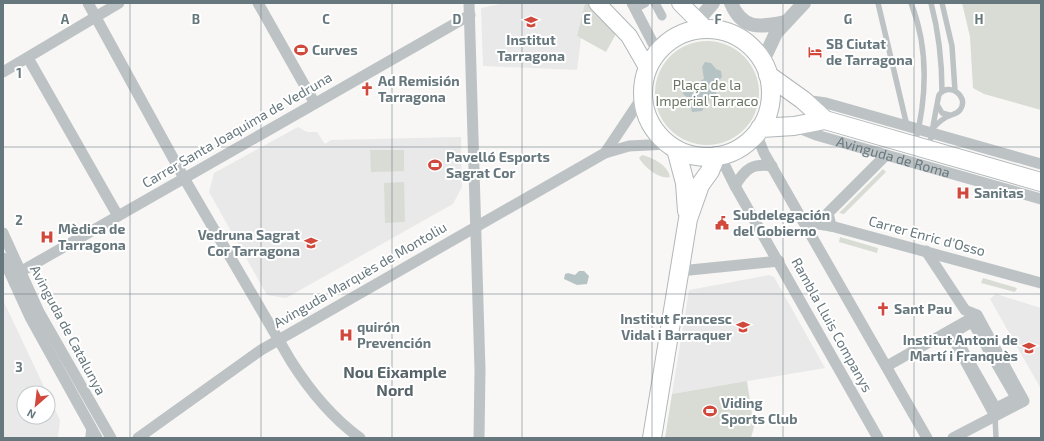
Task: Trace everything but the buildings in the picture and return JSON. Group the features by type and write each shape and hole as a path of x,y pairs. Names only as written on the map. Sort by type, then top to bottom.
{"main road":[{"path":"597,3 630,36 648,69"},
{"path":"680,3 698,28"},
{"path":"698,28 723,32 740,40 754,51 765,69 770,88 770,102 767,116 758,131 739,148 718,156 693,156 672,147 657,133 650,123 643,96 644,82 648,69 658,53 671,40 698,28"},
{"name":"Avinguda de Roma","path":"765,69 825,120"},
{"name":"Avinguda de Roma","path":"758,131 825,120 925,137 1041,182"},
{"path":"672,147 685,183 688,219"},
{"path":"652,438 688,219 700,185 718,156"}],"street":[{"path":"88,3 184,178 307,385 325,408 344,427 360,438"},
{"path":"3,72 119,3"},
{"path":"258,3 314,102"},
{"path":"469,3 480,370 479,438"},
{"path":"655,3 662,16"},
{"path":"698,28 713,3"},
{"path":"731,3 746,23 761,27 785,22"},
{"path":"765,69 776,33 804,3"},
{"path":"639,4 658,53"},
{"name":"Carrer Santa Joaquima de Vedruna","path":"20,272 314,102 470,15"},
{"path":"28,58 118,216"},
{"name":"Avinguda Marquès de Montoliu","path":"605,153 643,96"},
{"name":"Avinguda de Roma","path":"803,100 826,103 907,126 925,137 1041,164"},
{"name":"Avinguda de Roma","path":"794,126 816,135 1041,199"},
{"name":"Rambla Lluis Companys","path":"758,131 772,166 927,438"},
{"name":"Avinguda Marquès de Montoliu","path":"138,438 261,350 475,226 605,153 629,146 672,147"},
{"path":"817,243 831,226 828,213 886,154"},
{"name":"Rambla Lluis Companys","path":"718,156 779,261 878,438"},
{"path":"735,186 742,174 754,167 761,164 772,166"},
{"name":"Carrer Enric d'Osso","path":"805,222 831,226 1041,283"},
{"name":"Avinguda de Catalunya","path":"3,233 39,312 111,438"},
{"path":"926,251 966,310 977,315 1024,401 953,438"},
{"name":"Avinguda de Catalunya","path":"3,258 30,317 97,438"},
{"path":"680,271 779,261"},
{"path":"887,366 977,315"},
{"path":"970,324 973,325 1014,396 1012,399 998,406 995,404 955,335 957,332 970,324"},
{"path":"949,331 995,416"}],"lane":[{"path":"878,3 907,126"},
{"path":"911,3 919,26 925,69 925,137"},
{"path":"925,137 938,106 938,99 942,92 940,47 937,26 930,3"},
{"path":"942,3 952,46 955,91"},
{"path":"925,137 949,115 957,113 962,106 962,97 955,91 951,90 942,92"},
{"path":"938,106 942,113 949,115"},
{"path":"995,416 996,438"},
{"path":"88,438 89,422"}],"shaded area":[{"name":"Institut Tarragona","path":"505,3 585,3 577,36 581,38 577,70 483,66 481,8"},
{"path":"705,62 711,63 716,69 721,71 722,77 718,82 716,94 711,96 702,111 692,112 689,99 683,94 683,86 688,81 698,82 704,79 702,67"},
{"name":"Vedruna Sagrat Cor Tarragona","path":"298,127 307,132 317,132 325,144 331,140 461,137 462,187 453,204 286,298 267,295 209,192 214,173"},
{"path":"579,271 584,271 589,276 587,284 577,285 564,279 565,274 568,273 575,275"},
{"name":"Institut Francesc Vidal i Barraquer","path":"769,275 774,277 825,368 672,394 689,290"},
{"name":"Institut Antoni de Martí i Franquès","path":"996,294 1041,308 1041,389 990,299"},
{"path":"3,300 43,385 16,385 16,425 56,425 56,411 60,420 58,438 3,438"}],"green space":[{"path":"585,3 588,3 617,32 606,52 577,36"},
{"path":"962,3 1041,3 1041,110 984,94 973,88 970,37"},
{"name":"Plaça de la Imperial Tarraco","path":"707,41 727,45 744,56 755,73 759,93 755,113 744,130 727,141 707,145 687,141 670,130 659,113 655,93 659,73 670,56 687,45"},
{"path":"370,150 404,150 404,171 371,172"},
{"path":"642,155 655,160 663,166 669,173 670,177 662,177 648,169 639,158"},
{"path":"883,169 886,172 844,214 839,213"},
{"path":"404,182 405,222 385,223 384,183"},
{"path":"840,237 878,248 877,253 839,242"},
{"path":"983,278 1017,288 1015,292 981,283"},
{"name":"Viding Sports Club","path":"747,381 754,427 751,438 665,438 672,394"}],"place":[{"name":"Institut Tarragona","path":"531,22"},
{"name":"Curves","path":"301,50"},
{"name":"SB Ciutat de Tarragona","path":"815,52"},
{"name":"Ad Remisión Tarragona","path":"367,89"},
{"name":"Pavelló Esports Sagrat Cor","path":"435,165"},
{"name":"Sanitas","path":"963,193"},
{"name":"Subdelegación del Gobierno","path":"722,223"},
{"name":"Mèdica de Tarragona","path":"47,237"},
{"name":"Vedruna Sagrat Cor Tarragona","path":"311,243"},
{"name":"Sant Pau","path":"883,309"},
{"name":"Institut Francesc Vidal i Barraquer","path":"743,327"},
{"name":"quirón Prevención","path":"346,335"},
{"name":"Institut Antoni de Martí i Franquès","path":"1029,348"},
{"name":"Viding Sports Club","path":"710,411"}],"district":[{"name":"Nou Eixample Nord","path":"395,381"}]}
